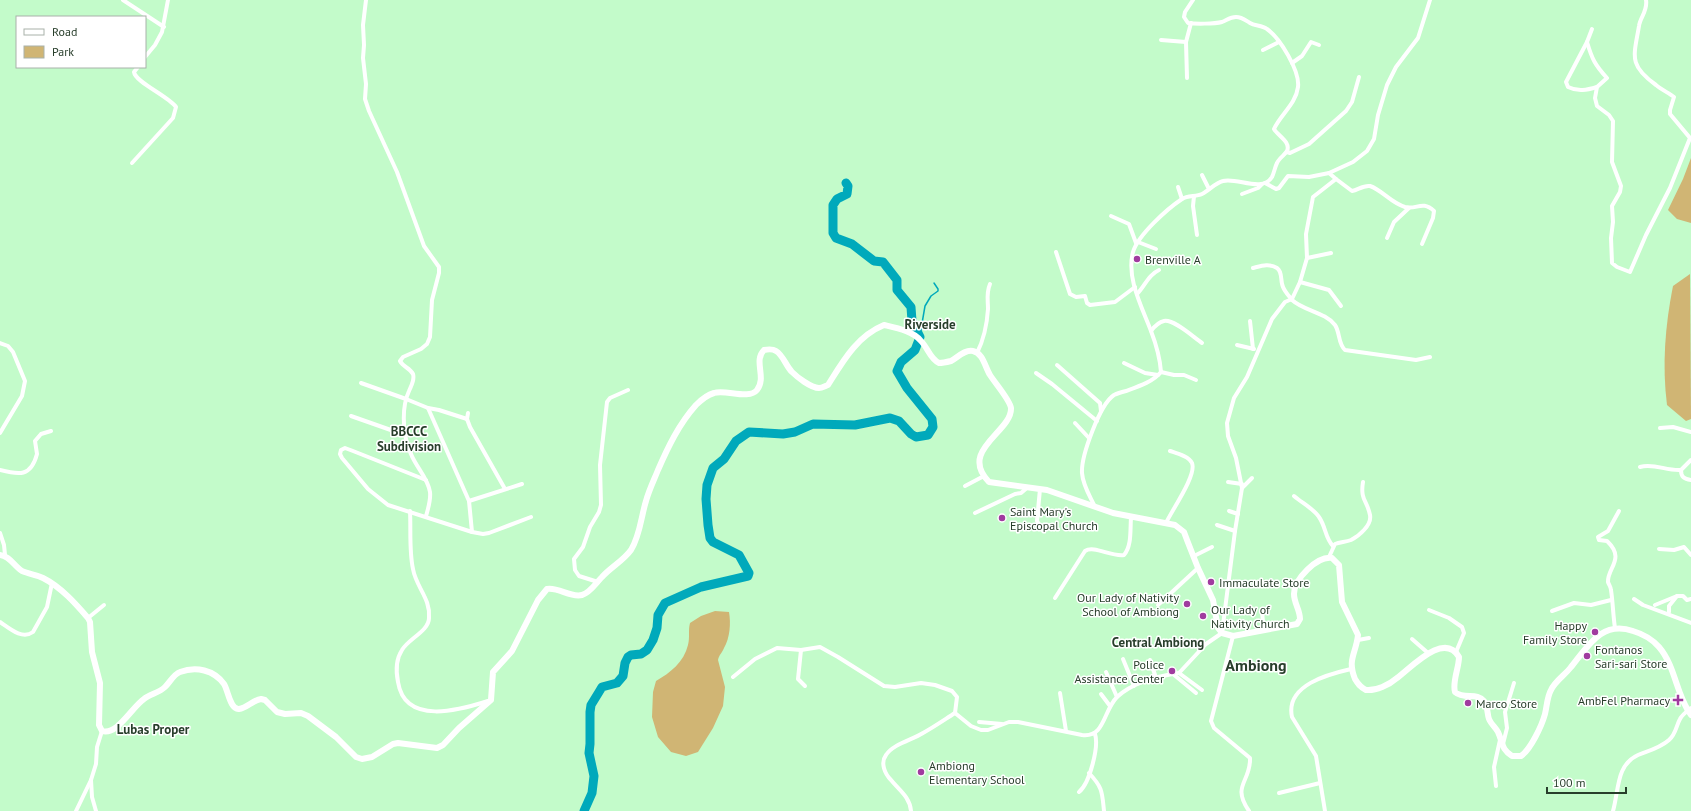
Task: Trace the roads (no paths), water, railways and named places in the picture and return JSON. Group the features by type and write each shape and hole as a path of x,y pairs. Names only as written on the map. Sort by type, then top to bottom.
{"main road":[{"path":"2,555 22,571 43,578 52,583 88,618 90,622 92,652 100,682 99,725 102,731 110,732 118,727 134,707 145,698 156,694 164,688 176,674 195,669 208,671 224,683 232,705 235,708 239,709 261,699 265,700 276,712 308,716 336,737 356,757 362,759 372,757 393,744 398,743 437,748 443,745 459,728 491,700 493,672 512,652 543,593 547,589 553,588 576,596 586,594 602,576 623,560 631,550 640,526 646,500 665,453 688,415 704,398 714,392 744,394 758,390 761,379 759,358 764,350 769,349 778,352 792,372 812,386 818,388 828,385 847,355 860,340 873,329 884,325 914,335 921,340 932,358 939,363 950,361 972,350 978,353 983,359 989,374 1011,406 1011,413 1008,418 990,439 982,452 980,466 984,476 989,482 994,484 1028,487 1054,492 1096,508 1131,518 1175,525 1184,532 1198,568 1213,600 1218,628 1222,633 1233,636 1293,626 1299,622 1300,615 1294,596 1297,583 1310,567 1320,560 1329,557 1334,559 1339,565 1342,602 1358,632 1358,640 1352,659 1351,669 1358,684 1364,690 1369,690 1390,683 1428,653 1443,648 1456,652 1459,657 1459,662 1455,692 1460,696 1476,696 1486,703 1489,720 1497,731 1504,751 1512,756 1516,757 1524,754 1539,728 1545,713 1548,696 1554,684 1567,672 1595,638 1601,633 1615,628 1640,633 1658,646 1670,664 1684,704 1690,711"}],"street":[{"path":"123,0 164,27"},
{"path":"146,56 155,45 164,27 168,0"},
{"path":"366,0 363,25 363,58 366,84 365,99 397,172 424,246 439,267 439,273 432,300 430,337 427,344 421,349 401,359 401,363 409,369 414,376 412,386 406,399 404,417 405,435 410,454 426,480 430,498 426,516"},
{"path":"1193,0 1184,17 1185,20 1191,23 1221,22 1231,17 1245,19 1250,24 1267,28 1279,42 1292,63 1297,73 1297,92 1288,109 1277,122 1274,129 1285,141 1287,145 1287,152"},
{"path":"1160,373 1160,363 1151,331 1135,287 1131,264 1137,243 1182,199 1201,194 1223,181 1264,183 1276,189 1279,188 1288,176 1309,177 1329,172 1353,162 1362,156 1370,147 1374,139 1378,116 1387,85 1396,67 1418,38 1430,0"},
{"path":"1597,87 1595,98 1597,106 1609,115 1613,121 1612,162 1621,186 1620,192 1612,206 1612,263 1627,272 1632,269 1639,249 1670,188 1690,137 1670,114 1674,98 1648,79 1634,61 1639,26 1646,10 1646,0"},
{"path":"1186,78 1186,42 1191,23"},
{"path":"1587,42 1596,67 1607,78 1597,87 1586,91 1571,88 1566,84 1567,79 1587,42 1592,29"},
{"path":"1160,40 1186,42"},
{"path":"1262,50 1279,42"},
{"path":"1292,63 1302,56 1311,42 1319,45"},
{"path":"132,163 173,118 176,107 166,96 137,79 134,72 137,68"},
{"path":"1242,194 1258,188 1271,178 1278,160 1287,152 1290,153 1309,144 1346,111 1352,102 1359,77"},
{"path":"1329,172 1352,191 1362,187 1372,187 1393,202 1409,208"},
{"path":"1202,175 1209,189"},
{"path":"979,722 1002,724 1018,722 1089,736 1095,734 1110,706 1117,697 1134,686 1156,678 1179,673 1206,644 1222,633 1242,486 1236,458 1228,436 1227,423 1234,398 1247,377 1272,319 1285,302 1292,299 1300,282 1307,258 1306,234 1313,197 1336,179"},
{"path":"1178,187 1182,199"},
{"path":"1194,196 1193,206 1197,235"},
{"path":"1386,238 1397,219 1409,208 1424,205 1434,211 1433,218 1422,244"},
{"path":"1111,216 1130,224 1137,243"},
{"path":"1137,243 1156,249"},
{"path":"1056,252 1070,294 1076,297 1085,296 1087,303 1090,305 1114,302 1135,287"},
{"path":"1307,258 1331,253"},
{"path":"1253,268 1264,265 1276,267 1280,271 1284,289 1292,299 1334,324 1340,343 1345,350 1416,360 1430,357"},
{"path":"1137,294 1145,286 1151,274 1159,270"},
{"path":"1300,282 1329,290 1341,306"},
{"path":"978,353 986,331 988,308 987,294 990,284"},
{"path":"1151,331 1162,321 1168,321 1202,343"},
{"path":"1250,321 1253,349"},
{"path":"0,343 8,346 13,352 25,382 22,396 0,433"},
{"path":"1237,345 1258,350"},
{"path":"1124,363 1145,373 1184,375 1196,380"},
{"path":"1056,365 1100,403 1101,414"},
{"path":"1036,373 1052,384 1097,421"},
{"path":"1096,508 1088,494 1082,472 1089,438 1097,421 1109,399 1116,394 1140,385 1160,373"},
{"path":"360,383 428,408 439,410 467,420"},
{"path":"598,582 579,576 573,565 574,559 584,548 590,527 599,512 601,505 600,465 607,402 610,398 628,390"},
{"path":"428,408 469,501 472,532"},
{"path":"468,413 467,420 505,489"},
{"path":"351,416 405,435"},
{"path":"1075,423 1089,438"},
{"path":"1660,428 1673,427 1691,432"},
{"path":"0,470 16,474 26,471 36,457 37,451 35,444 37,437 51,431"},
{"path":"426,480 353,450 345,448 341,450 340,454 342,458 368,489 379,500 388,505 472,532 483,534 532,517"},
{"path":"1166,523 1182,495 1193,468 1189,459 1170,451"},
{"path":"1640,467 1649,465 1668,470 1681,470 1691,460"},
{"path":"1681,470 1681,475 1684,478 1691,480"},
{"path":"965,486 984,476"},
{"path":"1242,486 1252,478"},
{"path":"1228,482 1242,486"},
{"path":"1329,557 1335,544 1350,541 1361,533 1369,524 1370,516 1362,495 1363,482"},
{"path":"469,501 522,484"},
{"path":"975,514 1015,494 1021,493 1028,487"},
{"path":"1040,489 1037,521 1043,531"},
{"path":"1294,496 1318,515 1322,522 1327,540 1333,546"},
{"path":"410,511 413,570 429,606 429,620 426,626 402,650 397,664 397,676 403,698 409,704 434,712 446,712 491,700"},
{"path":"1229,511 1238,514"},
{"path":"1615,628 1611,589 1608,582 1614,565 1614,550 1608,542 1599,540 1598,537 1611,528 1619,511"},
{"path":"1055,598 1085,551 1092,549 1113,555 1124,556 1129,543 1131,518"},
{"path":"1217,525 1235,531"},
{"path":"0,533 4,545 2,555"},
{"path":"1194,556 1212,547"},
{"path":"1659,548 1674,550 1684,548 1691,555"},
{"path":"1158,605 1198,568"},
{"path":"0,622 22,634 30,634 33,632 47,607 52,583"},
{"path":"1669,612 1669,606 1677,596"},
{"path":"1655,605 1677,596 1683,596 1687,600 1691,599"},
{"path":"1634,599 1643,605 1691,623"},
{"path":"1552,611 1574,603 1591,605 1611,600"},
{"path":"88,618 104,605"},
{"path":"1429,610 1449,618 1462,627 1464,633 1456,652"},
{"path":"1262,612 1264,631"},
{"path":"1233,636 1211,722 1214,728 1250,758 1249,767 1241,794 1242,800 1249,811"},
{"path":"1358,640 1369,638"},
{"path":"1412,639 1428,653"},
{"path":"733,677 755,659 777,648 801,650 820,647 838,656 884,686 895,687 922,683 935,685 952,691 957,697 955,713"},
{"path":"801,650 798,680 805,686"},
{"path":"1123,659 1134,686"},
{"path":"1150,660 1156,678"},
{"path":"1325,811 1316,756 1292,717 1291,704 1298,692 1315,680 1351,669"},
{"path":"1106,672 1117,697"},
{"path":"1179,673 1202,690"},
{"path":"1172,674 1196,693"},
{"path":"1503,746 1507,728 1505,712 1514,683"},
{"path":"1060,693 1066,731"},
{"path":"1101,694 1110,706"},
{"path":"1613,811 1620,775 1624,766 1635,757 1661,746 1670,740 1674,735 1680,719 1690,711"},
{"path":"955,713 971,726 981,730 988,730 1002,724"},
{"path":"910,811 908,799 885,771 883,764 884,758 893,748 922,734 955,713"},
{"path":"76,811 91,780 96,764 97,747 102,731"},
{"path":"1080,792 1089,773 1096,748 1097,740 1095,734"},
{"path":"1496,786 1494,767 1500,738"},
{"path":"1089,773 1099,784 1102,790 1104,811"},
{"path":"91,780 92,797 96,811"},
{"path":"1279,793 1320,783"}],"waterway":[{"path":"584,811 592,793 594,776 589,753 591,705 602,687 617,683 623,676 625,663 628,657 631,655 641,654 647,650 653,640 657,628 658,615 665,603 701,587 748,576 749,573 739,555 713,542 710,538 708,525 706,499 707,485 713,468 724,459 736,441 749,432 783,434 795,432 813,424 855,425 890,418 899,421 911,434 916,437 928,435 933,427 932,419 907,388 897,371 901,362 915,350 920,337 912,321 911,307 897,290 897,280 883,262 874,261 852,244 836,238 833,233 833,205 837,199 847,194 848,186 846,183"},
{"path":"920,335 925,306 931,296 938,291 934,283"}],"place":[{"name":"Brenville A","path":"1137,259"},
{"name":"Saint Mary's Episcopal Church","path":"1002,518"},
{"name":"Immaculate Store","path":"1211,582"},
{"name":"Our Lady of Nativity School of Ambiong","path":"1187,604"},
{"name":"Our Lady of Nativity Church","path":"1203,616"},
{"name":"Happy Family Store","path":"1595,632"},
{"name":"Fontanos Sari-sari Store","path":"1587,656"},
{"name":"Police Assistance Center","path":"1172,671"},
{"name":"AmbFel Pharmacy","path":"1678,700"},
{"name":"Marco Store","path":"1468,703"},
{"name":"Ambiong Elementary School","path":"921,772"}],"district":[{"name":"Riverside","path":"930,324"},
{"name":"BBCCC Subdivision","path":"409,438"},
{"name":"Central Ambiong","path":"1158,642"},
{"name":"Ambiong","path":"1256,665"},
{"name":"Lubas Proper","path":"153,729"}]}
